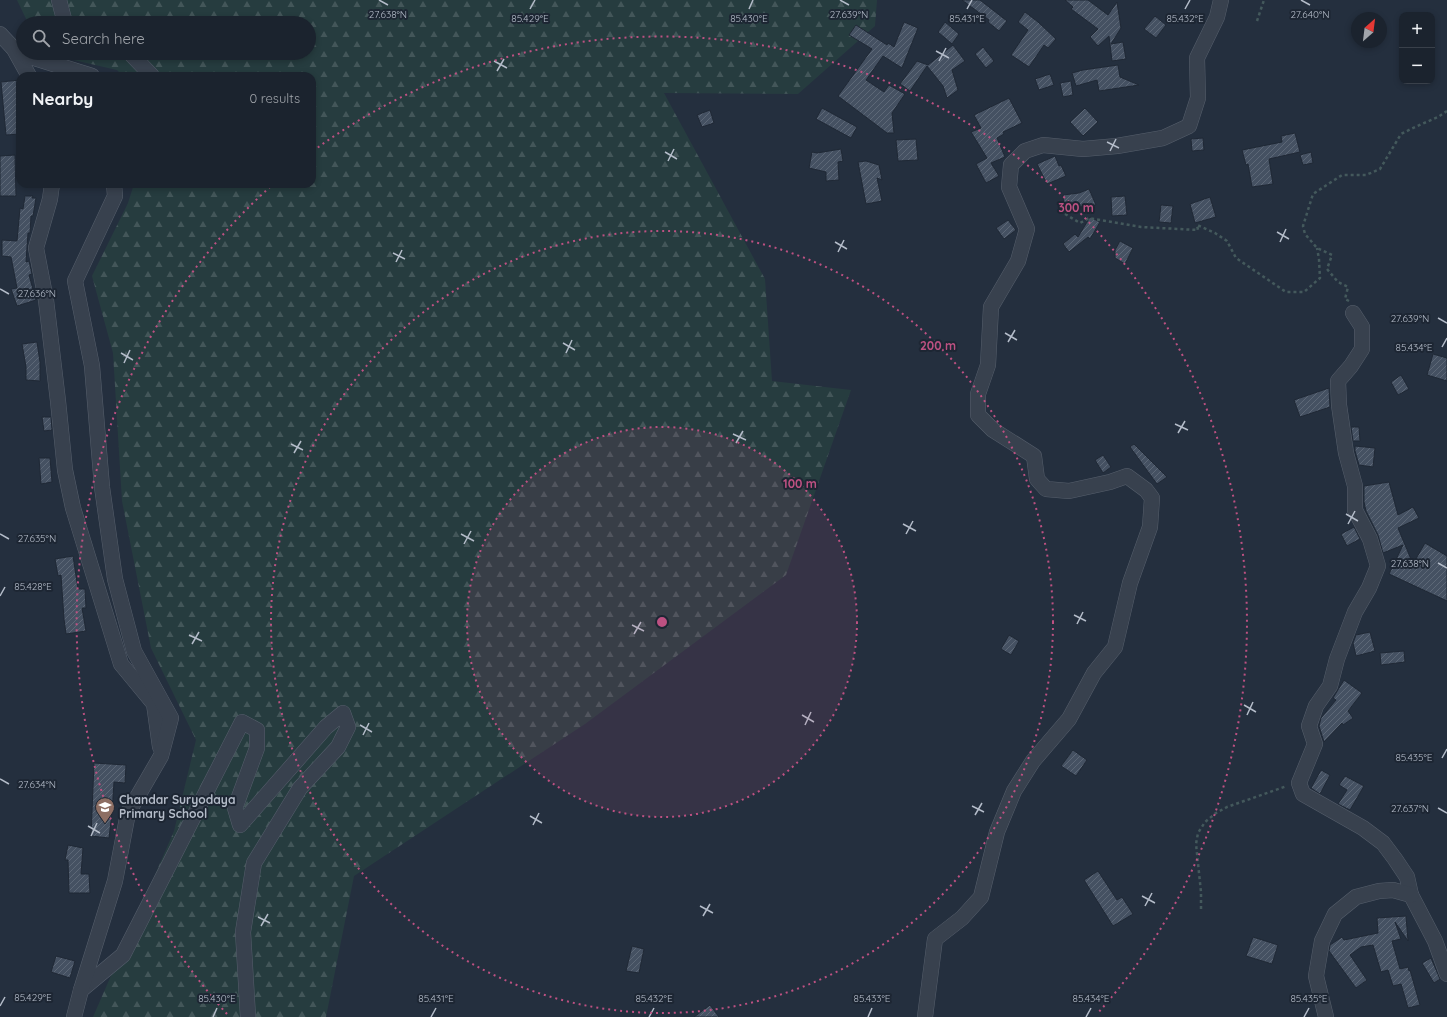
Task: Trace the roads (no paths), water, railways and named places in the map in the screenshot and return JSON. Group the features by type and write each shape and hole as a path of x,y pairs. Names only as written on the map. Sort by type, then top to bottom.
{"street":[{"path":"59,0 63,16"},
{"path":"925,1017 935,939 962,918 981,897 997,832 1014,791 1033,761 1069,719 1094,673 1115,646 1130,583 1150,527 1152,498 1146,490 1127,476 1110,482 1069,491 1046,489 1037,479 1034,456 993,430 978,415 978,394 988,365 991,307 1018,261 1028,229 1009,188 1011,165 1025,151 1043,145 1083,149 1117,146 1163,138 1189,126 1198,98 1197,58 1217,17 1221,0"},
{"path":"0,34 16,47"},
{"path":"0,34 16,53"},
{"path":"20,60 27,72"},
{"path":"41,60 79,72"},
{"path":"137,60 148,72"},
{"path":"51,188 50,199 36,248 46,300 65,470 73,508 121,664 154,704 161,756"},
{"path":"74,1017 115,881 128,813 161,756 171,718 134,651 115,579 102,487 92,366 75,281 114,196 114,188"},
{"path":"1353,313 1362,327 1362,349 1351,366 1338,381 1339,405 1346,453 1355,486 1355,510 1370,539 1378,566 1369,588 1355,612 1337,659 1330,686 1316,706 1309,726 1315,744 1299,783 1303,794 1363,828 1383,843 1407,877 1411,895 1435,942 1447,974"},
{"path":"81,990 123,955 242,722 257,730 257,748 235,808 240,825 326,726 343,713 348,727 338,747 300,788 254,863 243,932 248,1017"},
{"path":"1326,1017 1316,976 1322,941 1335,914 1356,897 1379,891 1393,890 1411,895"}],"place":[{"name":"Chandar Suryodaya Primary School","path":"105,824"}]}
